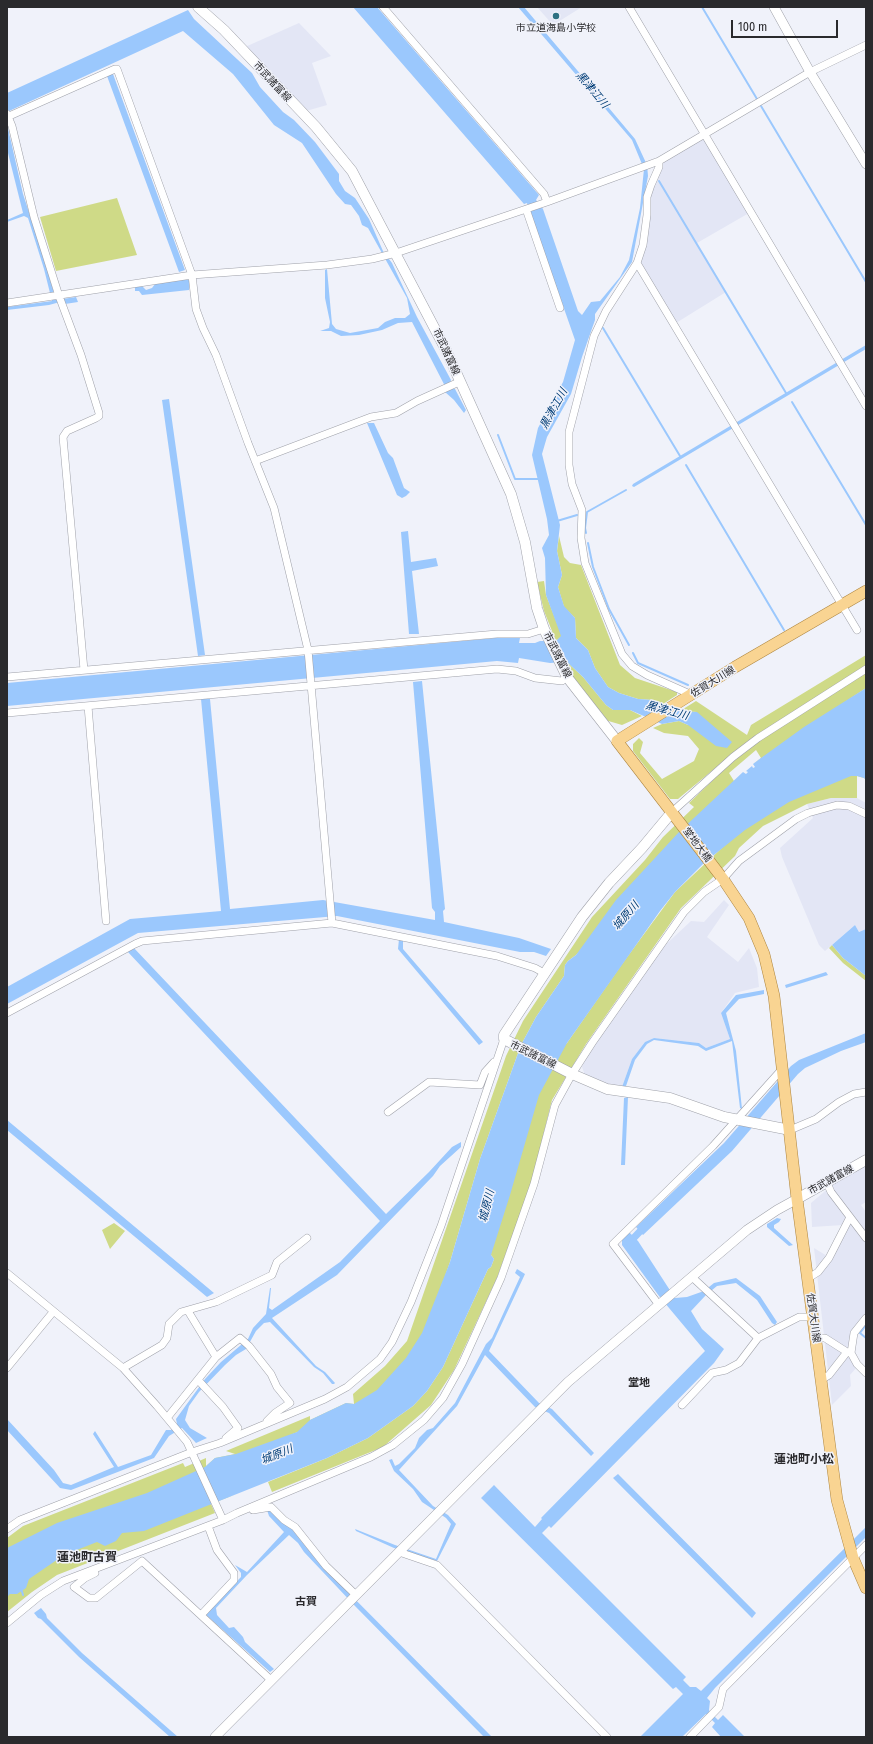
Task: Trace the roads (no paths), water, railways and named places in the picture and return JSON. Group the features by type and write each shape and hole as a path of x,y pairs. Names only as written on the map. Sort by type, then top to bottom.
{"main road":[{"name":"市武諸富線","path":"198,7 224,30 316,127 352,171 388,255 446,350 456,383 510,494 525,542 537,608 546,633 565,674 617,741"},
{"name":"佐賀大川線","path":"617,741 735,667 843,606 866,591"},
{"path":"617,741 672,812"},
{"name":"市武諸富線","path":"672,812 642,848 608,883 582,917 504,1035 505,1040 572,1074 607,1089 670,1098 724,1117 790,1130"},
{"name":"堂地大橋","path":"672,812 723,879"},
{"path":"723,879 749,918 764,954 774,996 783,1070"},
{"name":"佐賀大川線","path":"783,1070 807,1279 837,1500 853,1558"},
{"name":"市武諸富線","path":"797,1199 866,1160"},
{"path":"853,1558 866,1588"}],"street":[{"path":"383,7 544,194 545,203"},
{"path":"629,7 866,406"},
{"path":"774,7 810,72 866,164"},
{"path":"7,303 55,297 192,275 327,265 388,255 545,203 650,165 705,135 810,72 866,45"},
{"path":"84,670 63,437 67,431 99,416 99,412 62,304 55,297 7,116 115,68 192,275 196,309 216,355 274,508 308,651 332,921"},
{"path":"659,161 659,167 647,197 643,245 638,263 606,311 594,336 569,432 569,464 572,484 582,510 581,538 585,563 622,654 632,666 689,696"},
{"path":"526,209 560,308"},
{"path":"638,263 857,630"},
{"path":"255,461 371,417 396,413 417,401 456,383"},
{"path":"7,677 496,634 546,633"},
{"path":"672,812 711,775 739,752 866,668"},
{"path":"7,713 311,683 497,669 516,671 535,678 562,680 565,674"},
{"path":"88,706 106,921"},
{"path":"7,1623 41,1595 63,1581 208,1526 349,1467 393,1445 424,1420 443,1398 462,1364 501,1278 534,1184 555,1105 572,1074 684,912 704,892 723,879 745,856 779,831 808,813 837,806 849,806 866,814"},
{"path":"7,1013 128,947 142,941 332,921 497,956 535,968 544,973"},
{"path":"7,1529 20,1520 220,1443 325,1399 347,1387 380,1359 392,1342 411,1302 441,1226 497,1059 505,1040"},
{"path":"388,1112 429,1082 480,1085 485,1072 497,1059"},
{"path":"661,1303 613,1244 713,1146 783,1070"},
{"path":"790,1130 816,1119 839,1102 854,1094 866,1092"},
{"path":"827,1183 831,1192 866,1238"},
{"path":"215,1737 568,1382 747,1230 776,1210 797,1199"},
{"path":"807,1279 818,1272 829,1258 850,1216"},
{"path":"123,1368 162,1345 167,1338 168,1324 181,1312 216,1302 272,1275 277,1262 308,1238"},
{"path":"7,1273 123,1368 176,1428 187,1442 193,1453 222,1519"},
{"path":"692,1277 758,1338"},
{"path":"188,1311 216,1357"},
{"path":"7,1368 53,1312"},
{"path":"682,1405 712,1373 726,1370 739,1363 758,1338 799,1317 812,1317"},
{"path":"821,1380 829,1375 849,1353 854,1333 866,1318"},
{"path":"167,1418 199,1381 216,1357 240,1338 247,1344 271,1374 277,1387 290,1403 274,1413 265,1424"},
{"path":"815,1338 825,1338 849,1353 866,1373"},
{"path":"199,1381 223,1408 238,1428 220,1443"},
{"path":"237,1513 244,1513 257,1508 272,1506 284,1520 294,1527 352,1598"},
{"path":"200,1615 234,1580 234,1573 217,1550 208,1526"},
{"path":"690,1737 719,1707 723,1689 866,1545"},
{"path":"401,1550 437,1565 607,1737"},
{"path":"104,1565 97,1572 85,1578 74,1587 89,1598 96,1598 142,1561 271,1680"}],"water":[{"name":"黒津江川","path":"353,7 377,7 539,195 536,200 543,209 578,311 582,315 591,302 600,301 620,277 629,260 640,208 644,169 632,140 518,7 524,7 635,139 647,165 648,176 632,262 595,314 595,320 571,394 547,437 542,454 560,525 557,551 562,575 558,587 564,606 575,618 576,638 588,650 595,668 608,687 619,693 638,699 653,700 680,711 697,712 732,742 727,748 716,746 688,725 679,721 662,724 630,710 613,710 606,705 583,677 567,662 550,663 519,658 518,663 497,661 7,706 7,683 495,638 520,638 519,643 535,643 540,641 556,641 561,636 546,595 545,558 542,548 549,535 547,519 532,455 538,428 563,382 575,340 527,203 524,204"},
{"path":"188,10 194,19 252,73 260,87 283,112 294,120 315,142 339,174 339,181 345,191 355,198 369,219 383,251 392,263 417,317 451,380 450,383 452,388 455,389 466,410 464,413 454,400 445,392 447,390 412,322 398,323 382,330 359,335 341,336 331,331 320,331 329,328 330,322 325,298 325,270 327,269 332,324 336,329 350,333 378,328 385,322 395,318 405,318 410,314 407,298 368,228 362,225 359,216 351,205 345,204 336,194 302,143 274,125 233,74 183,31 7,112 7,93"},
{"path":"113,74 185,270 179,272 107,76"},
{"path":"7,124 23,194 56,300 76,297 78,302 65,304 60,302 49,305 7,310 7,307 52,301 44,269 28,218 24,216 7,222 7,220 23,213 7,149"},
{"path":"187,279 190,281 189,290 142,295 139,291 135,291 135,287 142,286 146,290 152,288 155,284"},
{"path":"866,345 866,349 634,487 632,486 633,484"},
{"path":"169,399 205,655 198,656 162,400"},
{"path":"367,423 374,423 388,453 393,458 404,488 410,492 402,498 397,495"},
{"path":"408,531 411,562 436,558 438,566 412,571 419,634 409,634 401,532"},
{"path":"422,681 445,909 443,911 444,922 519,938 551,949 546,956 534,952 520,952 337,916 138,933 7,1004 7,987 130,919 221,911 201,699 210,699 230,909 323,900 435,920 435,912 432,908 413,682"},
{"name":"城原川","path":"866,688 866,780 857,776 851,776 789,802 745,830 704,863 675,892 660,911 567,1043 539,1095 491,1255 494,1259 491,1267 488,1269 443,1367 427,1391 413,1406 368,1438 327,1458 144,1531 122,1533 116,1541 105,1546 97,1542 64,1555 29,1579 26,1588 17,1594 10,1594 7,1597 7,1548 57,1523 147,1493 205,1467 215,1458 236,1454 297,1432 310,1420 346,1403 354,1404 377,1390 406,1358 422,1333 450,1262 480,1159 521,1045 536,1017 564,976 565,965 576,955 616,900 679,832 743,772 746,774 748,772 746,771 752,766 753,768 755,767 753,764 804,727"},
{"path":"855,925 859,932 866,929 866,976 843,958 832,945"},
{"path":"399,939 403,940 403,949 483,1042 479,1045 398,949"},
{"path":"133,947 386,1214 452,1147 461,1142 461,1147 440,1166 433,1176 337,1275 272,1318 316,1366 325,1372 335,1383 334,1384 332,1384 323,1373 314,1367 270,1322 264,1323 256,1331 246,1349 236,1355 225,1365 199,1392 189,1406 185,1420 190,1428 207,1438 196,1443 182,1428 169,1436 154,1458 71,1490 60,1488 7,1430 7,1419 54,1470 63,1483 71,1485 114,1467 93,1434 95,1431 118,1467 151,1455 166,1430 171,1430 177,1424 176,1419 205,1379 221,1362 248,1339 253,1328 266,1314 270,1288 269,1308 272,1310 340,1262 380,1221 127,951"},
{"path":"826,972 828,975 786,988 785,985"},
{"path":"764,990 764,994 739,999 726,1013 736,1051 742,1109 740,1108 732,1041 706,1051 698,1046 654,1040 647,1044 635,1060 626,1086 622,1087 632,1059 645,1042 654,1038 699,1043 706,1048 730,1039 721,1013 736,995"},
{"path":"866,1033 866,1042 841,1051 805,1068 798,1074 732,1151 643,1235 636,1227 724,1143 791,1066 799,1060"},
{"path":"628,1097 625,1165 621,1165 624,1098"},
{"path":"7,1120 214,1293 207,1297 7,1130"},
{"path":"777,1218 781,1219 774,1225 774,1228 793,1245 789,1246 767,1227 767,1224"},
{"path":"629,1232 638,1241 675,1298 687,1297 704,1291 714,1283 736,1278 760,1296 777,1322 775,1325 772,1323 757,1300 736,1283 717,1286 706,1295 691,1311 702,1329 724,1349 714,1363 551,1528 549,1526 542,1533 686,1677 683,1680 690,1687 696,1687 701,1691 866,1527 866,1537 715,1688 707,1698 710,1701 710,1712 718,1720 723,1715 745,1737 721,1737 712,1727 715,1723 706,1714 682,1737 640,1737 683,1694 676,1687 673,1689 481,1498 494,1485 535,1527 542,1519 541,1518 705,1351 659,1296 622,1245 622,1239"},
{"path":"517,1269 525,1274 489,1351 539,1403 552,1409 594,1453 591,1456 549,1413 535,1407 485,1355 457,1406 399,1470 433,1506 448,1515 456,1524 437,1561 394,1548 356,1531 355,1529 436,1559 451,1524 446,1518 422,1502 413,1489 394,1471 389,1460 392,1459 395,1466 399,1464 415,1448 419,1438 427,1430 433,1428 455,1403 486,1344 492,1338 520,1277 515,1273"},
{"path":"618,1474 756,1613 752,1618 613,1478"},
{"path":"272,1509 291,1528 319,1563 492,1737 484,1737 355,1606 289,1535 247,1575 216,1608 217,1615 229,1628 234,1627 243,1637 245,1642 274,1669 270,1672 205,1614 241,1577 241,1573 235,1565 247,1572 284,1532 269,1516 267,1510"},
{"path":"41,1608 46,1614 47,1618 82,1653 178,1737 170,1737 79,1657 34,1613"}],"waterway":[{"path":"702,7 757,99"},
{"path":"761,106 866,282"},
{"path":"659,181 786,393"},
{"path":"603,328 680,456"},
{"path":"792,402 866,525"},
{"path":"498,435 515,479 540,479"},
{"path":"686,465 784,630"},
{"path":"586,533 585,528 587,512 626,490"},
{"path":"557,521 577,515"},
{"path":"588,543 593,567 609,609 629,645"},
{"path":"633,653 638,663 688,685"},
{"path":"629,1243 646,1225"},
{"path":"866,1325 860,1333 866,1338"},
{"path":"21,1588 23,1595"}],"place":[{"name":"市立道海島小学校","path":"556,16"}],"district":[{"name":"堂地","path":"639,1383"},
{"name":"蓮池町小松","path":"804,1460"},
{"name":"蓮池町古賀","path":"87,1558"},
{"name":"古賀","path":"306,1602"}]}
